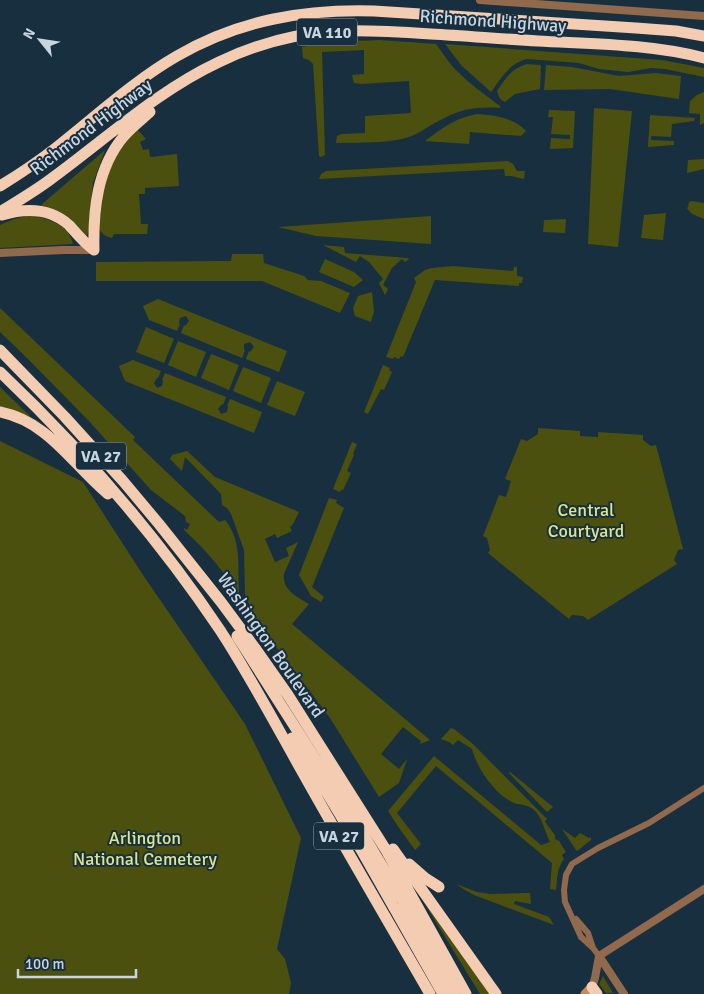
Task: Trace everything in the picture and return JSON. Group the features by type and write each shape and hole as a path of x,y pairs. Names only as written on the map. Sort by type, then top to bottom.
{"highway":[{"name":"Richmond Highway","path":"0,186 24,171 145,77 178,56 204,42 273,18 344,10 374,11 676,31 704,36"},
{"name":"Richmond Highway","path":"0,214 33,192 148,105 188,79 219,62 253,48 297,37 340,31 414,33 626,47 669,51 704,58"},
{"path":"94,250 97,195 110,158 132,128 188,79"},
{"path":"0,214 26,210 46,212 63,221 86,245 94,250"},
{"name":"Washington Boulevard","path":"0,350 46,396 110,466 159,524 221,602 272,672 386,850 466,994"},
{"name":"Washington Boulevard","path":"0,372 58,430 133,514 192,590 219,629 250,677 430,994"},
{"path":"0,412 19,417 44,432 63,448 95,483 133,514"},
{"path":"194,569 360,829 403,901 454,994"},
{"path":"250,677 277,713 327,793 443,994"},
{"path":"349,792 376,823 496,994"},
{"path":"394,850 414,869 439,887"}],"street":[{"path":"480,0 704,16"},
{"path":"0,253 94,250"},
{"path":"624,994 593,948 588,933 570,912 565,902 566,875 572,864 602,845 648,823 704,788"},
{"path":"591,992 599,956 704,890"},
{"path":"607,968 612,948"}],"green space":[{"path":"379,40 436,44 458,72 500,106 500,108 473,108 458,112 416,134 400,139 382,142 336,143 337,136 341,134 365,133 365,116 411,113 409,81 354,83 352,75 364,74 364,50 322,52 325,155 319,156 313,64 303,58 302,47 350,41"},
{"path":"445,44 662,60 704,68 704,77 665,69 651,68 628,72 599,69 579,63 527,59 510,68 491,92 462,66"},
{"path":"527,64 541,65 540,89 515,94 505,102 500,99 497,91 506,78 517,68"},
{"path":"546,65 572,67 619,76 655,73 681,76 679,99 610,89 544,90"},
{"path":"704,92 704,123 700,125 700,114 689,113 690,101"},
{"path":"594,108 632,111 618,247 588,244"},
{"path":"549,110 575,111 573,148 550,149 551,138 570,139 570,135 551,134 553,117 548,117"},
{"path":"477,114 497,116 510,120 526,131 521,136 470,132 469,144 425,141 455,121"},
{"path":"650,115 695,118 694,121 672,124 671,137 651,136 651,140 674,141 674,145 648,147"},
{"path":"137,129 146,139 140,142 143,150 149,149 150,157 177,154 179,186 145,188 145,194 139,194 141,224 148,224 147,234 114,234 112,238 100,231 98,218 100,204 109,170 119,152"},
{"path":"105,150 93,183 89,219 90,229 86,237 71,219 41,205"},
{"path":"704,159 704,169 687,173 688,160"},
{"path":"508,161 513,164 517,171 525,171 524,179 505,176 504,169 319,179 321,174 326,171"},
{"path":"689,202 704,203 704,219 692,214 687,208"},
{"path":"666,213 663,240 641,238 644,215"},
{"path":"31,215 57,223 71,237 73,244 0,248 0,225"},
{"path":"431,216 431,244 316,236 278,227"},
{"path":"566,219 565,233 543,232 544,220"},
{"path":"323,245 344,247 345,253 409,259 405,262 402,259 392,268 383,285 388,289 385,295 379,283 383,279 369,262 360,256 356,262"},
{"path":"232,254 263,254 264,263 304,276 308,280 321,281 350,293 340,313 262,281 96,281 96,262 231,261"},
{"path":"325,259 354,272 363,280 354,287 319,272"},
{"path":"453,266 513,271 514,267 517,267 517,276 523,277 522,283 519,283 519,286 435,280 403,357 401,356 399,359 394,357 393,359 386,357 416,282 414,278 425,270"},
{"path":"372,292 374,311 371,322 355,316 353,308 358,296"},
{"path":"158,299 287,351 279,372 246,359 249,351 254,347 250,342 244,344 245,350 242,358 181,333 184,325 189,321 186,316 180,318 177,331 149,320 143,306"},
{"path":"0,308 135,437 133,440 219,522 225,520 235,538 237,548 240,599 215,562 184,530 184,528 187,530 190,524 186,522 185,516 151,490 88,420 0,332"},
{"path":"146,327 174,339 164,363 136,352"},
{"path":"178,341 206,352 196,377 168,365"},
{"path":"211,354 239,365 229,390 201,378"},
{"path":"133,360 161,371 154,383 157,388 162,386 165,373 226,397 223,405 218,409 221,414 227,412 230,399 262,412 254,433 125,381 119,366"},
{"path":"383,365 390,368 389,370 392,372 384,390 381,389 368,414 364,412"},
{"path":"243,367 271,378 261,403 233,391"},
{"path":"277,381 305,392 295,416 267,405"},
{"path":"0,387 34,420 0,407"},
{"name":"Central Courtyard","path":"538,428 580,431 580,436 598,437 598,432 643,435 643,440 651,446 656,445 683,549 678,550 674,560 677,564 588,620 583,616 572,615 569,619 488,553 490,550 487,538 483,536 499,495 506,497 511,481 505,479 521,439 527,441 538,434"},
{"name":"Arlington National Cemetery","path":"0,441 83,482 141,572 245,724 301,838 277,949 285,959 291,983 289,994 0,994"},
{"path":"352,442 357,444 347,471 351,473 343,490 340,492 333,489"},
{"path":"187,451 215,477 299,512 290,527 292,531 277,538 275,534 265,539 275,562 289,556 286,548 298,542 284,574 284,580 291,592 309,604 292,624 430,740 420,744 421,741 403,727 381,754 399,769 414,750 407,759 399,783 379,797 330,718 256,620 245,595 244,550 231,514 222,505 221,494 185,457 182,471 170,459 172,455"},
{"path":"329,498 337,500 336,503 344,508 312,587 324,597 321,602 311,596 299,575"},
{"path":"451,728 473,744 547,819 545,822 555,835 555,839 559,841 566,852 562,855 564,859 559,870 556,890 550,889 552,863 436,766 397,813 421,844 415,850 399,828 388,811 434,756 541,845 550,842 542,821 533,809 514,803 500,794 482,772 472,749 458,740 453,745 441,739"},
{"path":"510,772 553,807 547,812"},
{"path":"562,829 575,838 580,833 589,838 591,837 591,840 577,851"},
{"path":"456,884 477,892 490,894 530,893 531,904 515,901 514,904 549,917 554,925 474,895"},
{"path":"420,896 492,994 480,994"},
{"path":"603,976 613,993 606,993 599,984"}]}
